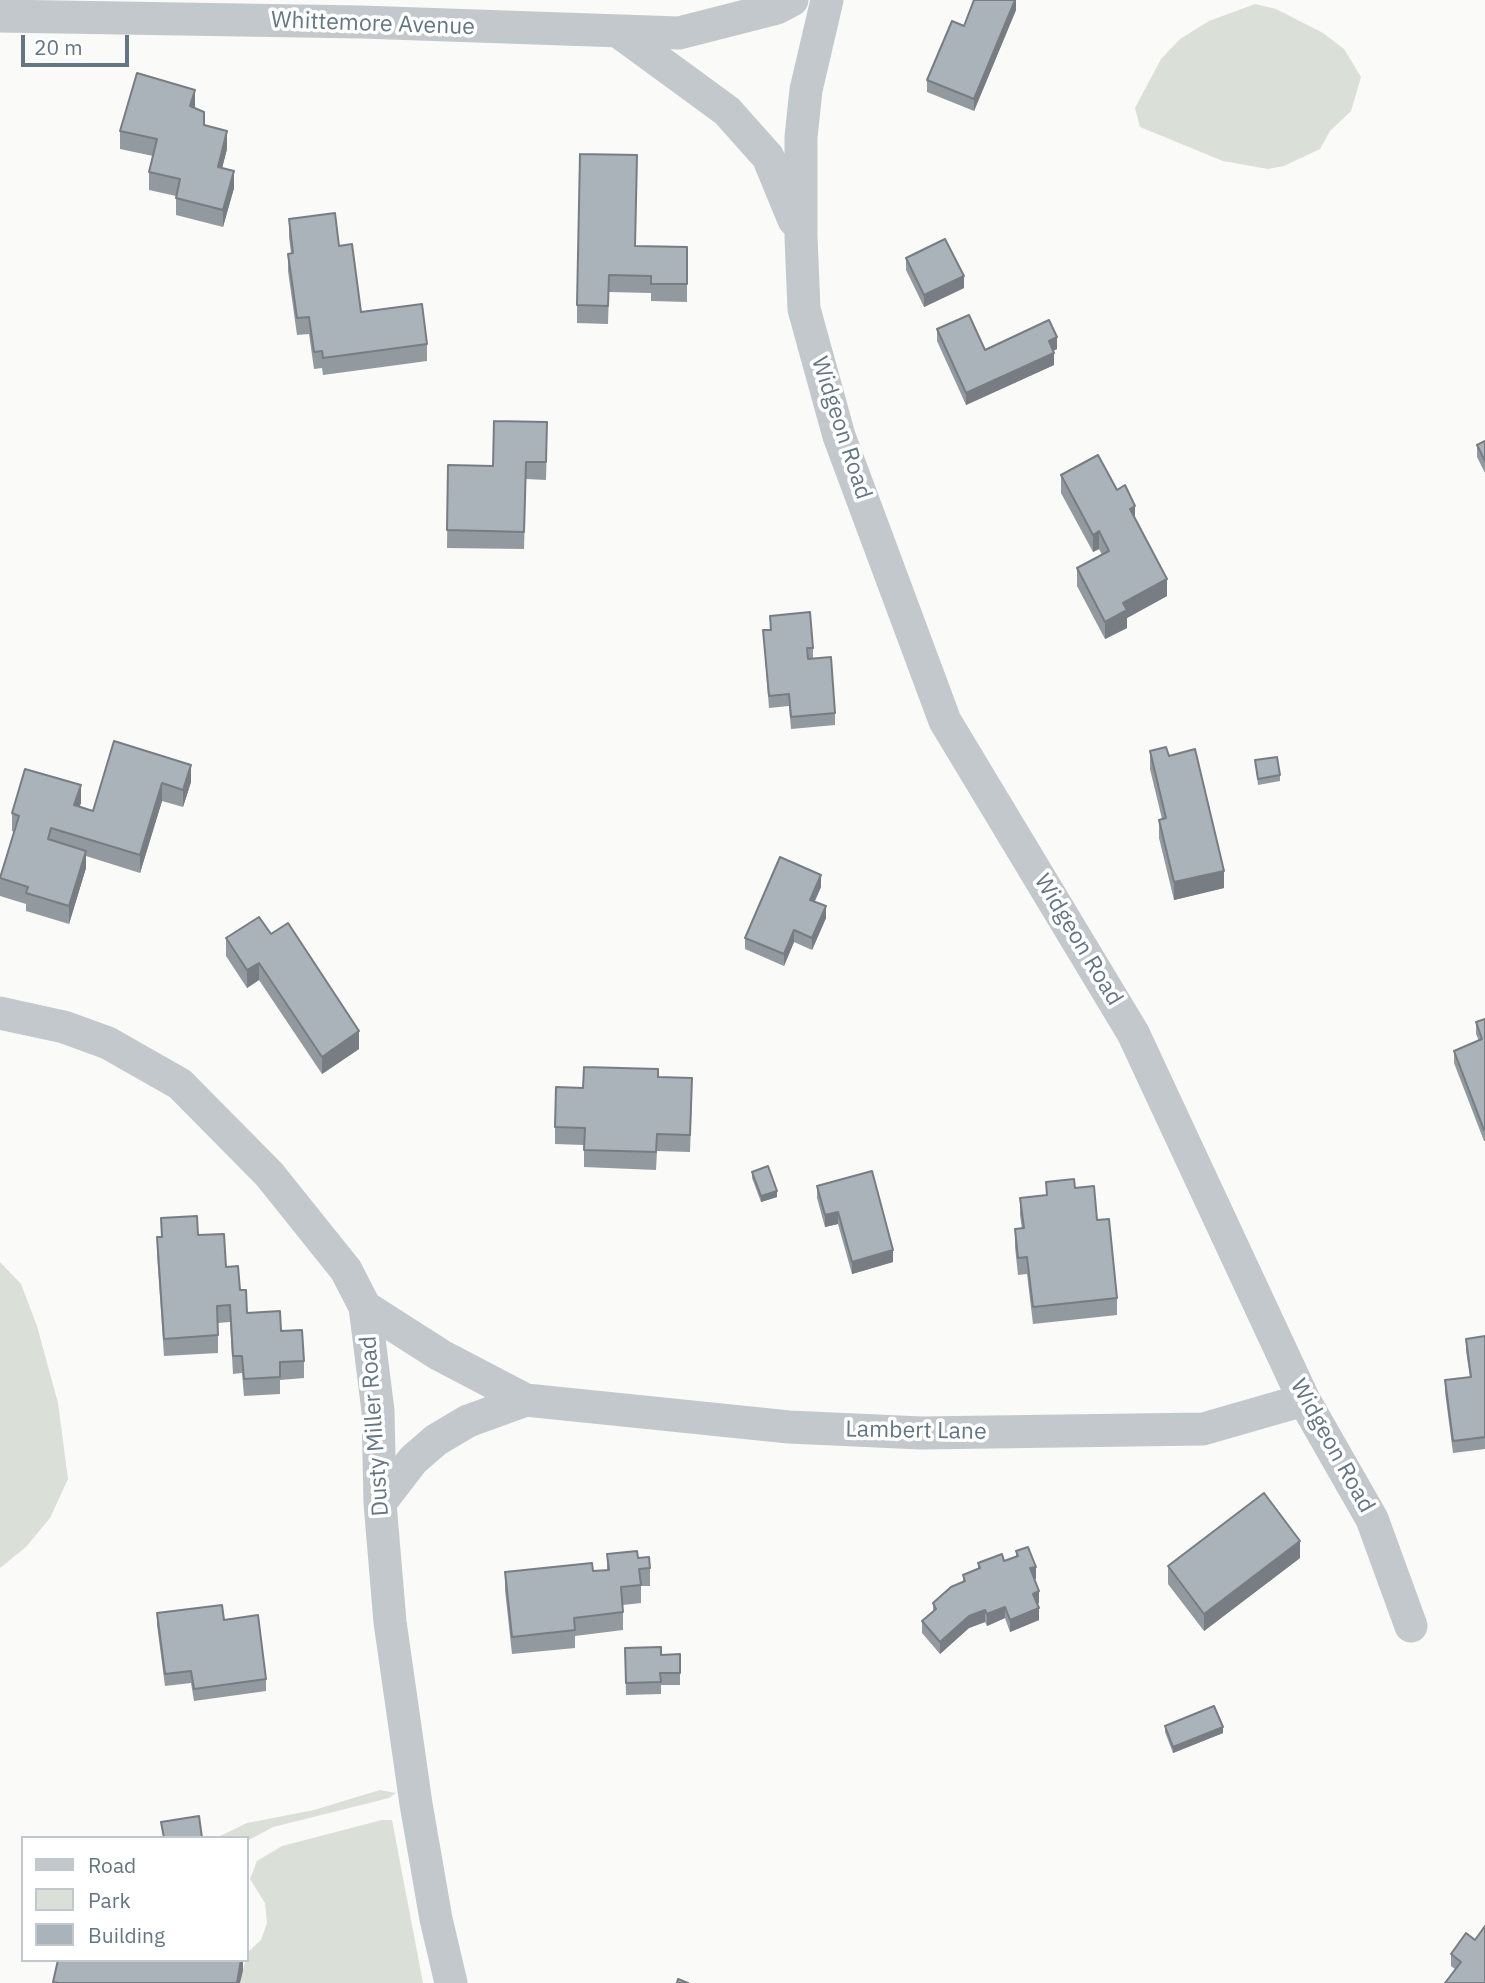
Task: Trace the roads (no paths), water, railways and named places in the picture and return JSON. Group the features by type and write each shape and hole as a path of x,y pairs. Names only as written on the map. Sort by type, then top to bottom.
{"street":[{"path":"619,32 679,33 777,8 792,0"},
{"name":"Widgeon Road","path":"827,0 806,90 802,125 801,237 804,309 839,436 946,721 1133,1033 1304,1400 1372,1519 1411,1626"},
{"name":"Whittemore Avenue","path":"0,16 361,22 619,32"},
{"name":"Widgeon Road","path":"619,32 727,111 768,157 801,237"},
{"name":"Dusty Miller Road","path":"0,1013 64,1027 108,1043 180,1084 269,1174 346,1270 365,1307 378,1411 380,1503 390,1622 414,1792 436,1919 451,1983"},
{"name":"Lambert Lane","path":"365,1307 440,1355 526,1400 789,1427 921,1433 1203,1429 1304,1400"},
{"name":"Lambert Lane","path":"380,1503 412,1460 436,1440 468,1421 526,1400"}]}
